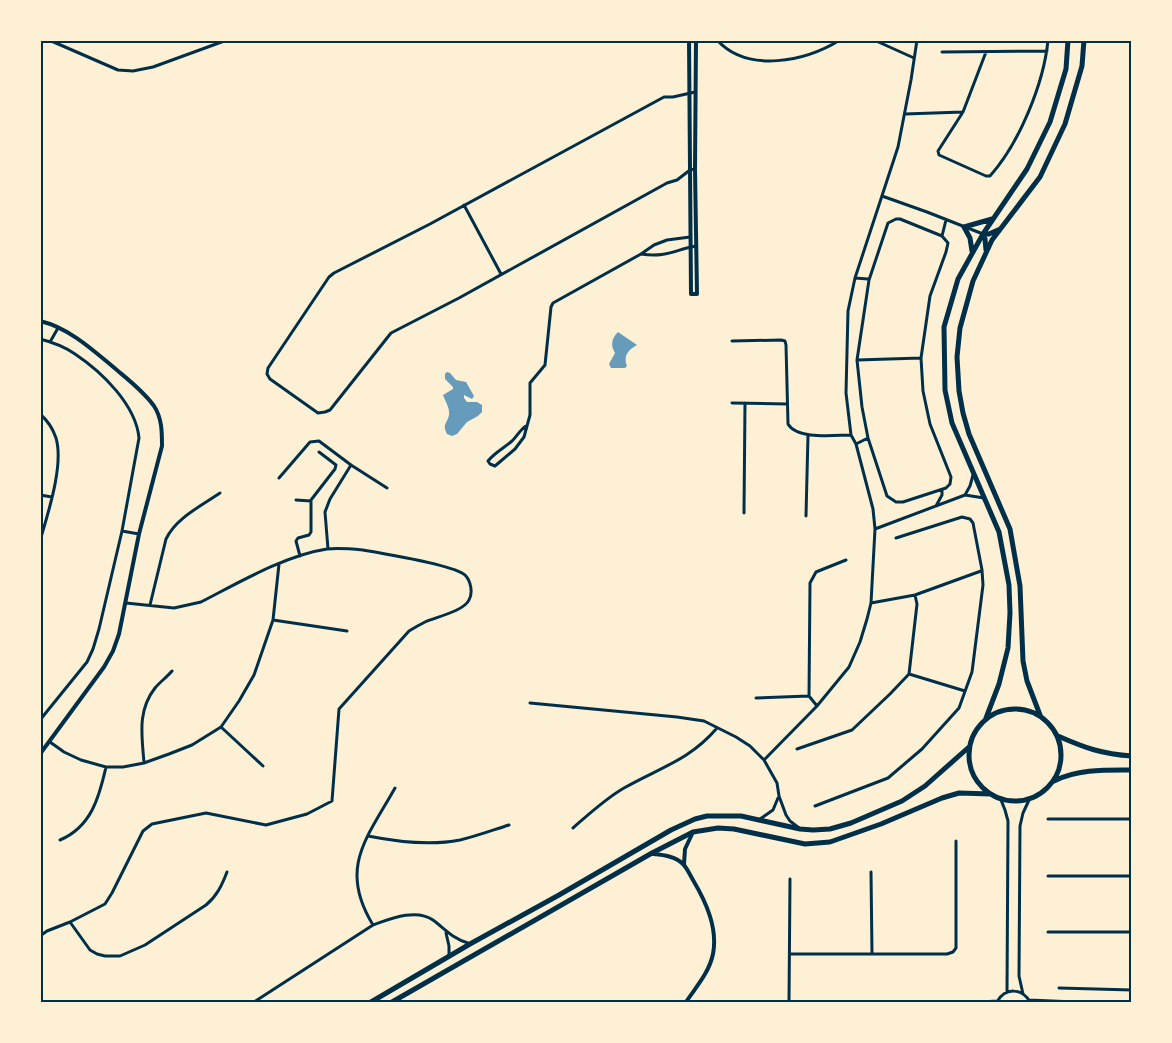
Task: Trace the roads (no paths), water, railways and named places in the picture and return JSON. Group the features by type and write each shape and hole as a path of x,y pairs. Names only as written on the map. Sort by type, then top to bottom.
{"main road":[{"path":"986,718 999,684 1008,648 1009,585 999,532 952,423 945,390 945,327 958,279 972,251 1027,169 1050,122 1066,69 1068,40"},
{"path":"1040,715 1027,681 1023,661 1020,586 1010,529 969,434 959,391 957,357 960,328 973,281 986,251 1040,177 1065,124 1082,66 1084,40"},
{"path":"972,251 970,238 964,227 993,219"},
{"path":"982,234 989,234 1000,229"},
{"path":"982,234 986,251"},
{"path":"1013,708 1027,710 1040,715 1047,721 1058,736 1062,752 1060,768 1052,782 1042,792 1030,798 1014,801 1001,800 981,786 973,774 969,761 969,747 972,736 986,718 999,711 1013,708"},
{"path":"1058,736 1094,751 1110,755 1131,756"},
{"path":"371,1002 671,830 695,819 722,815 741,816 800,829 830,829 880,812 902,801 932,780 969,747"},
{"path":"1052,782 1076,773 1131,770"},
{"path":"392,1002 652,853 693,832 718,828 735,829 805,844 830,842 881,824 942,798 959,794 991,794"}],"street":[{"path":"48,40 118,70 134,71 153,67 227,40"},
{"path":"689,40 693,169 691,294 697,294 696,246 693,236"},
{"path":"692,92 696,40"},
{"path":"717,40 723,47 746,58 782,60 799,58 817,52 840,40"},
{"path":"874,40 914,58"},
{"path":"764,760 817,706 849,667 860,642 871,603 875,529 873,509 856,444 851,435 846,393 848,311 855,278 898,147 916,40"},
{"path":"986,52 963,112 938,153 939,156 990,176 1019,134 1045,63 1048,40"},
{"path":"942,52 1047,51"},
{"path":"692,92 664,97 430,224 334,273 329,277 268,369 267,375 318,413 330,410 391,333 667,183 677,180 693,169"},
{"path":"905,114 963,112"},
{"path":"882,196 982,234"},
{"path":"464,205 501,274"},
{"path":"900,219 942,236 948,243 930,296 921,358 923,391 930,424 951,477 950,484 946,488 903,502 896,502 888,496 868,438 862,407 857,360 868,279 888,223 900,219"},
{"path":"942,236 946,220"},
{"path":"526,426 491,457 488,461 490,464 495,466 524,437 530,415 530,383 545,365 551,307 554,303 641,254 654,244 693,236"},
{"path":"641,254 667,255 696,246"},
{"path":"855,278 868,279"},
{"path":"40,321 72,335 140,390 154,406 160,420 162,446 139,534 126,603 113,651 104,667 40,754"},
{"path":"50,342 58,327"},
{"path":"40,339 74,352 103,376 123,399 138,427 139,438 122,531 93,649 87,662 40,720"},
{"path":"732,341 781,340 785,342 788,424 791,429 808,435 851,435"},
{"path":"857,360 921,358"},
{"path":"732,403 787,404"},
{"path":"744,513 745,403"},
{"path":"40,414 55,436 58,460 52,497 40,541"},
{"path":"806,516 808,435"},
{"path":"856,444 868,438"},
{"path":"279,478 310,442 319,441 387,488"},
{"path":"300,556 296,542 298,538 309,535 311,532 311,501 336,465 319,452"},
{"path":"328,549 325,512 330,499 351,465"},
{"path":"965,495 974,474"},
{"path":"935,507 942,495 942,489"},
{"path":"150,605 170,531 176,523 220,493"},
{"path":"40,495 52,497"},
{"path":"875,529 965,495 985,498"},
{"path":"296,500 311,501"},
{"path":"815,807 888,778 922,749 958,708 972,672 983,585 974,523 962,517 896,538"},
{"path":"122,531 139,534"},
{"path":"40,936 100,908 110,899 143,831 152,824 206,813 266,825 307,814 332,801 339,710 409,631 424,622 465,606 470,600 471,592 470,582 458,570 362,550 328,549 279,564 201,602 174,608 126,603"},
{"path":"817,706 809,696 810,583 816,572 846,560"},
{"path":"50,742 81,760 106,767 123,767 144,763 192,745 221,727 254,675 273,620 279,564"},
{"path":"871,603 915,595 982,570"},
{"path":"797,749 852,730 909,674 917,604 915,595"},
{"path":"273,620 347,631"},
{"path":"144,763 141,728 144,706 155,688 172,671"},
{"path":"909,674 965,691"},
{"path":"756,698 809,696"},
{"path":"530,703 704,721 736,736 764,760 777,783 786,815 800,829"},
{"path":"221,727 263,766"},
{"path":"573,828 621,790 692,752 717,728"},
{"path":"60,840 71,836 87,817 95,803 106,767"},
{"path":"373,925 359,896 356,876 359,856 396,788"},
{"path":"760,819 772,810 779,796"},
{"path":"1023,994 1019,976 1020,826 1030,798"},
{"path":"1001,800 1008,821 1007,992"},
{"path":"1048,819 1131,819"},
{"path":"368,836 433,843 461,839 509,825"},
{"path":"684,865 685,849 693,832"},
{"path":"790,954 947,954 953,952 956,948 956,841"},
{"path":"652,853 670,857 684,865 698,888 713,926 715,942 712,957 705,975 686,1002"},
{"path":"70,922 90,950 105,956 120,956 145,945 213,900 227,872"},
{"path":"871,872 872,954"},
{"path":"1048,876 1131,876"},
{"path":"789,879 789,1002"},
{"path":"254,1002 373,925 392,918 408,915 423,916 431,919 445,932 470,944"},
{"path":"445,932 449,956"},
{"path":"1048,932 1131,932"},
{"path":"1059,988 1131,990"},
{"path":"981,1002 997,1002 1007,992 1015,991 1023,994 1030,1001 1075,1002"}],"water":[{"path":"618,332 637,345 627,354 625,368 611,368 609,364 615,353 612,342"},
{"path":"447,372 456,380 466,382 474,396 472,399 464,395 467,402 477,402 482,405 482,412 452,436 447,434 445,428 449,412 443,395 453,389 445,379"}]}
